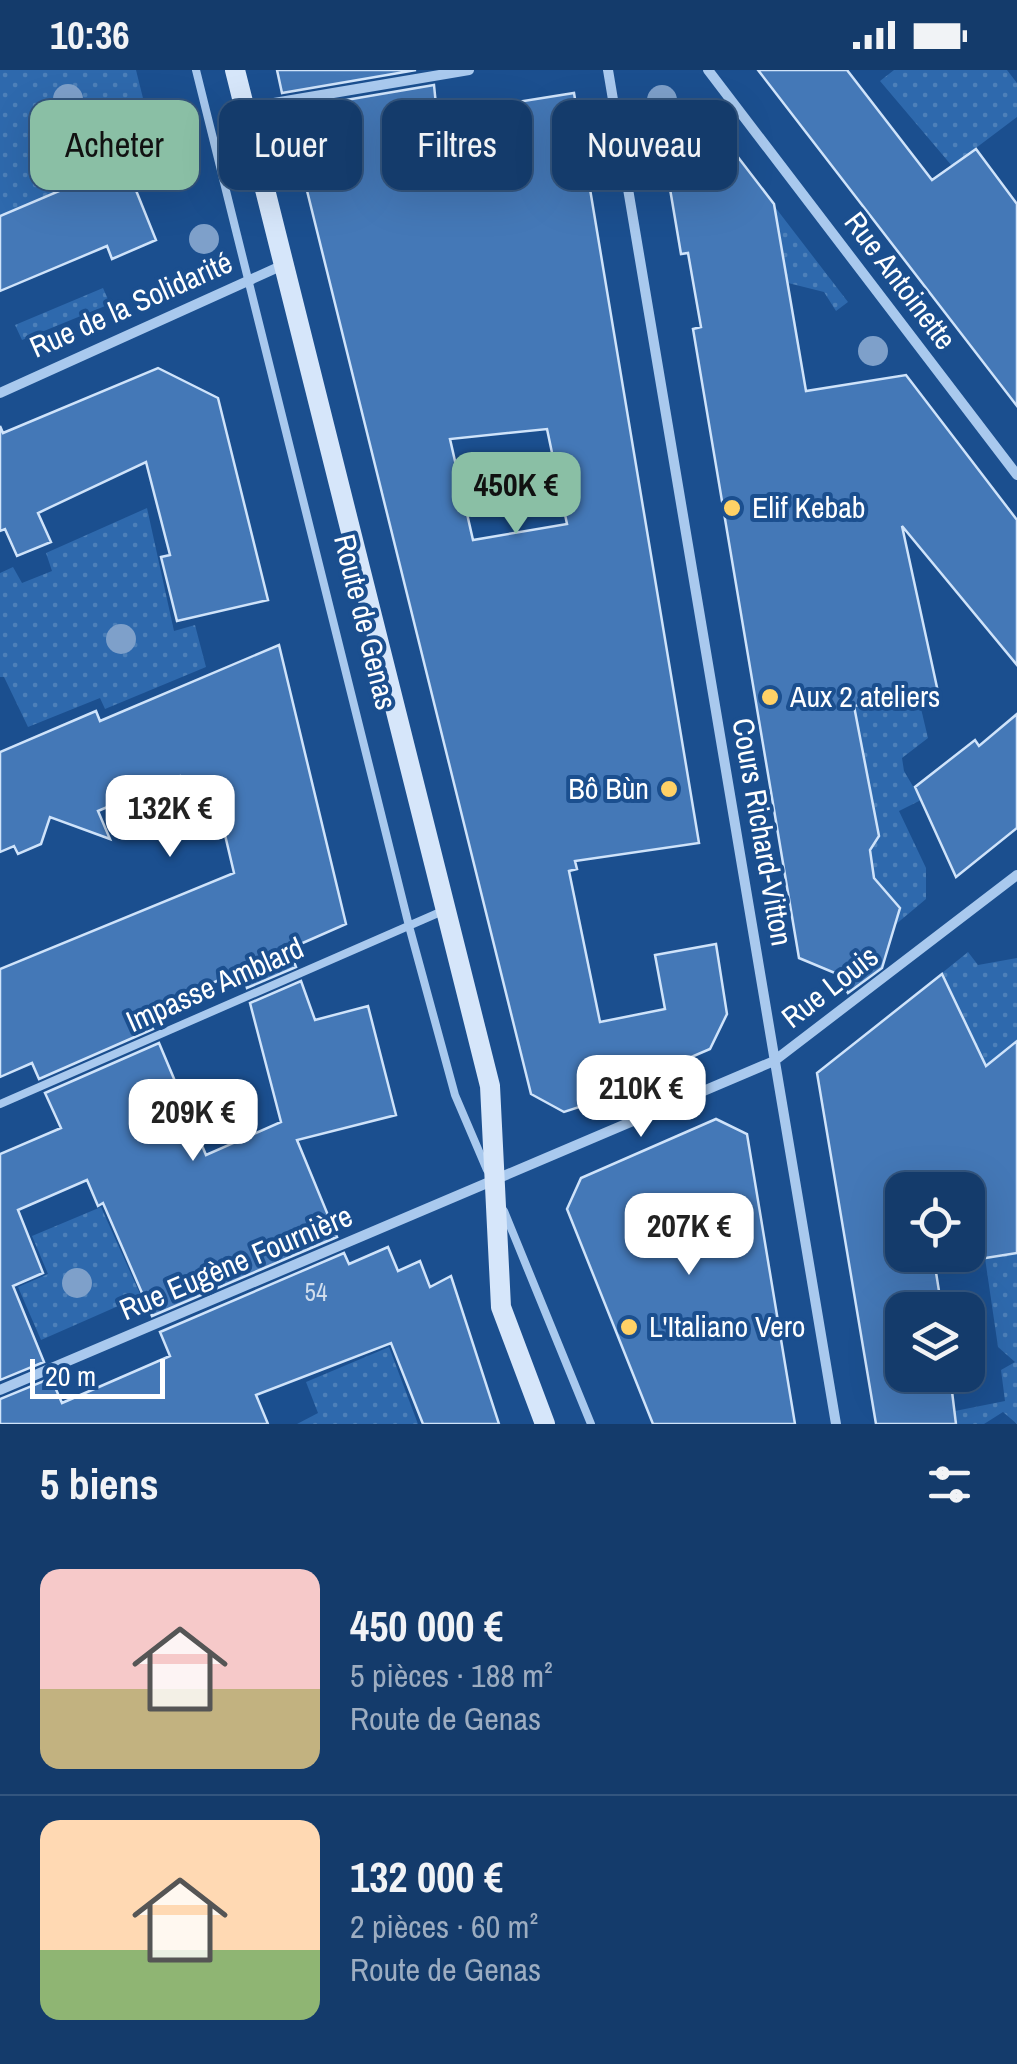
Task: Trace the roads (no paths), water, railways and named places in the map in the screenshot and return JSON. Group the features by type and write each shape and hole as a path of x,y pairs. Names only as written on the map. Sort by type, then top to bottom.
{"main road":[{"name":"Route de Genas","path":"235,70 242,100"},
{"name":"Route de Genas","path":"265,190 490,1086 492,1184 502,1307 545,1424"}],"street":[{"path":"291,100 469,70"},
{"name":"Cours Richard-Vitton","path":"608,70 836,1424"},
{"name":"Rue Antoinette","path":"708,70 1017,475"},
{"name":"Rue de la Solidarité","path":"0,392 284,265"},
{"name":"Rue Louis","path":"492,1184 774,1061 1017,875"},
{"name":"Rue Eugène Fournière","path":"0,1390 492,1184"}],"lane":[{"name":"Route de Genas","path":"196,70 409,926 455,1094 591,1424"},
{"name":"Impasse Amblard","path":"0,1104 448,909"}],"place":[{"name":"Elif Kebab","path":"732,508"},
{"name":"Aux 2 ateliers","path":"770,697"},
{"name":"Bô Bùn","path":"669,789"},
{"name":"L'Italiano Vero","path":"629,1327"}]}
